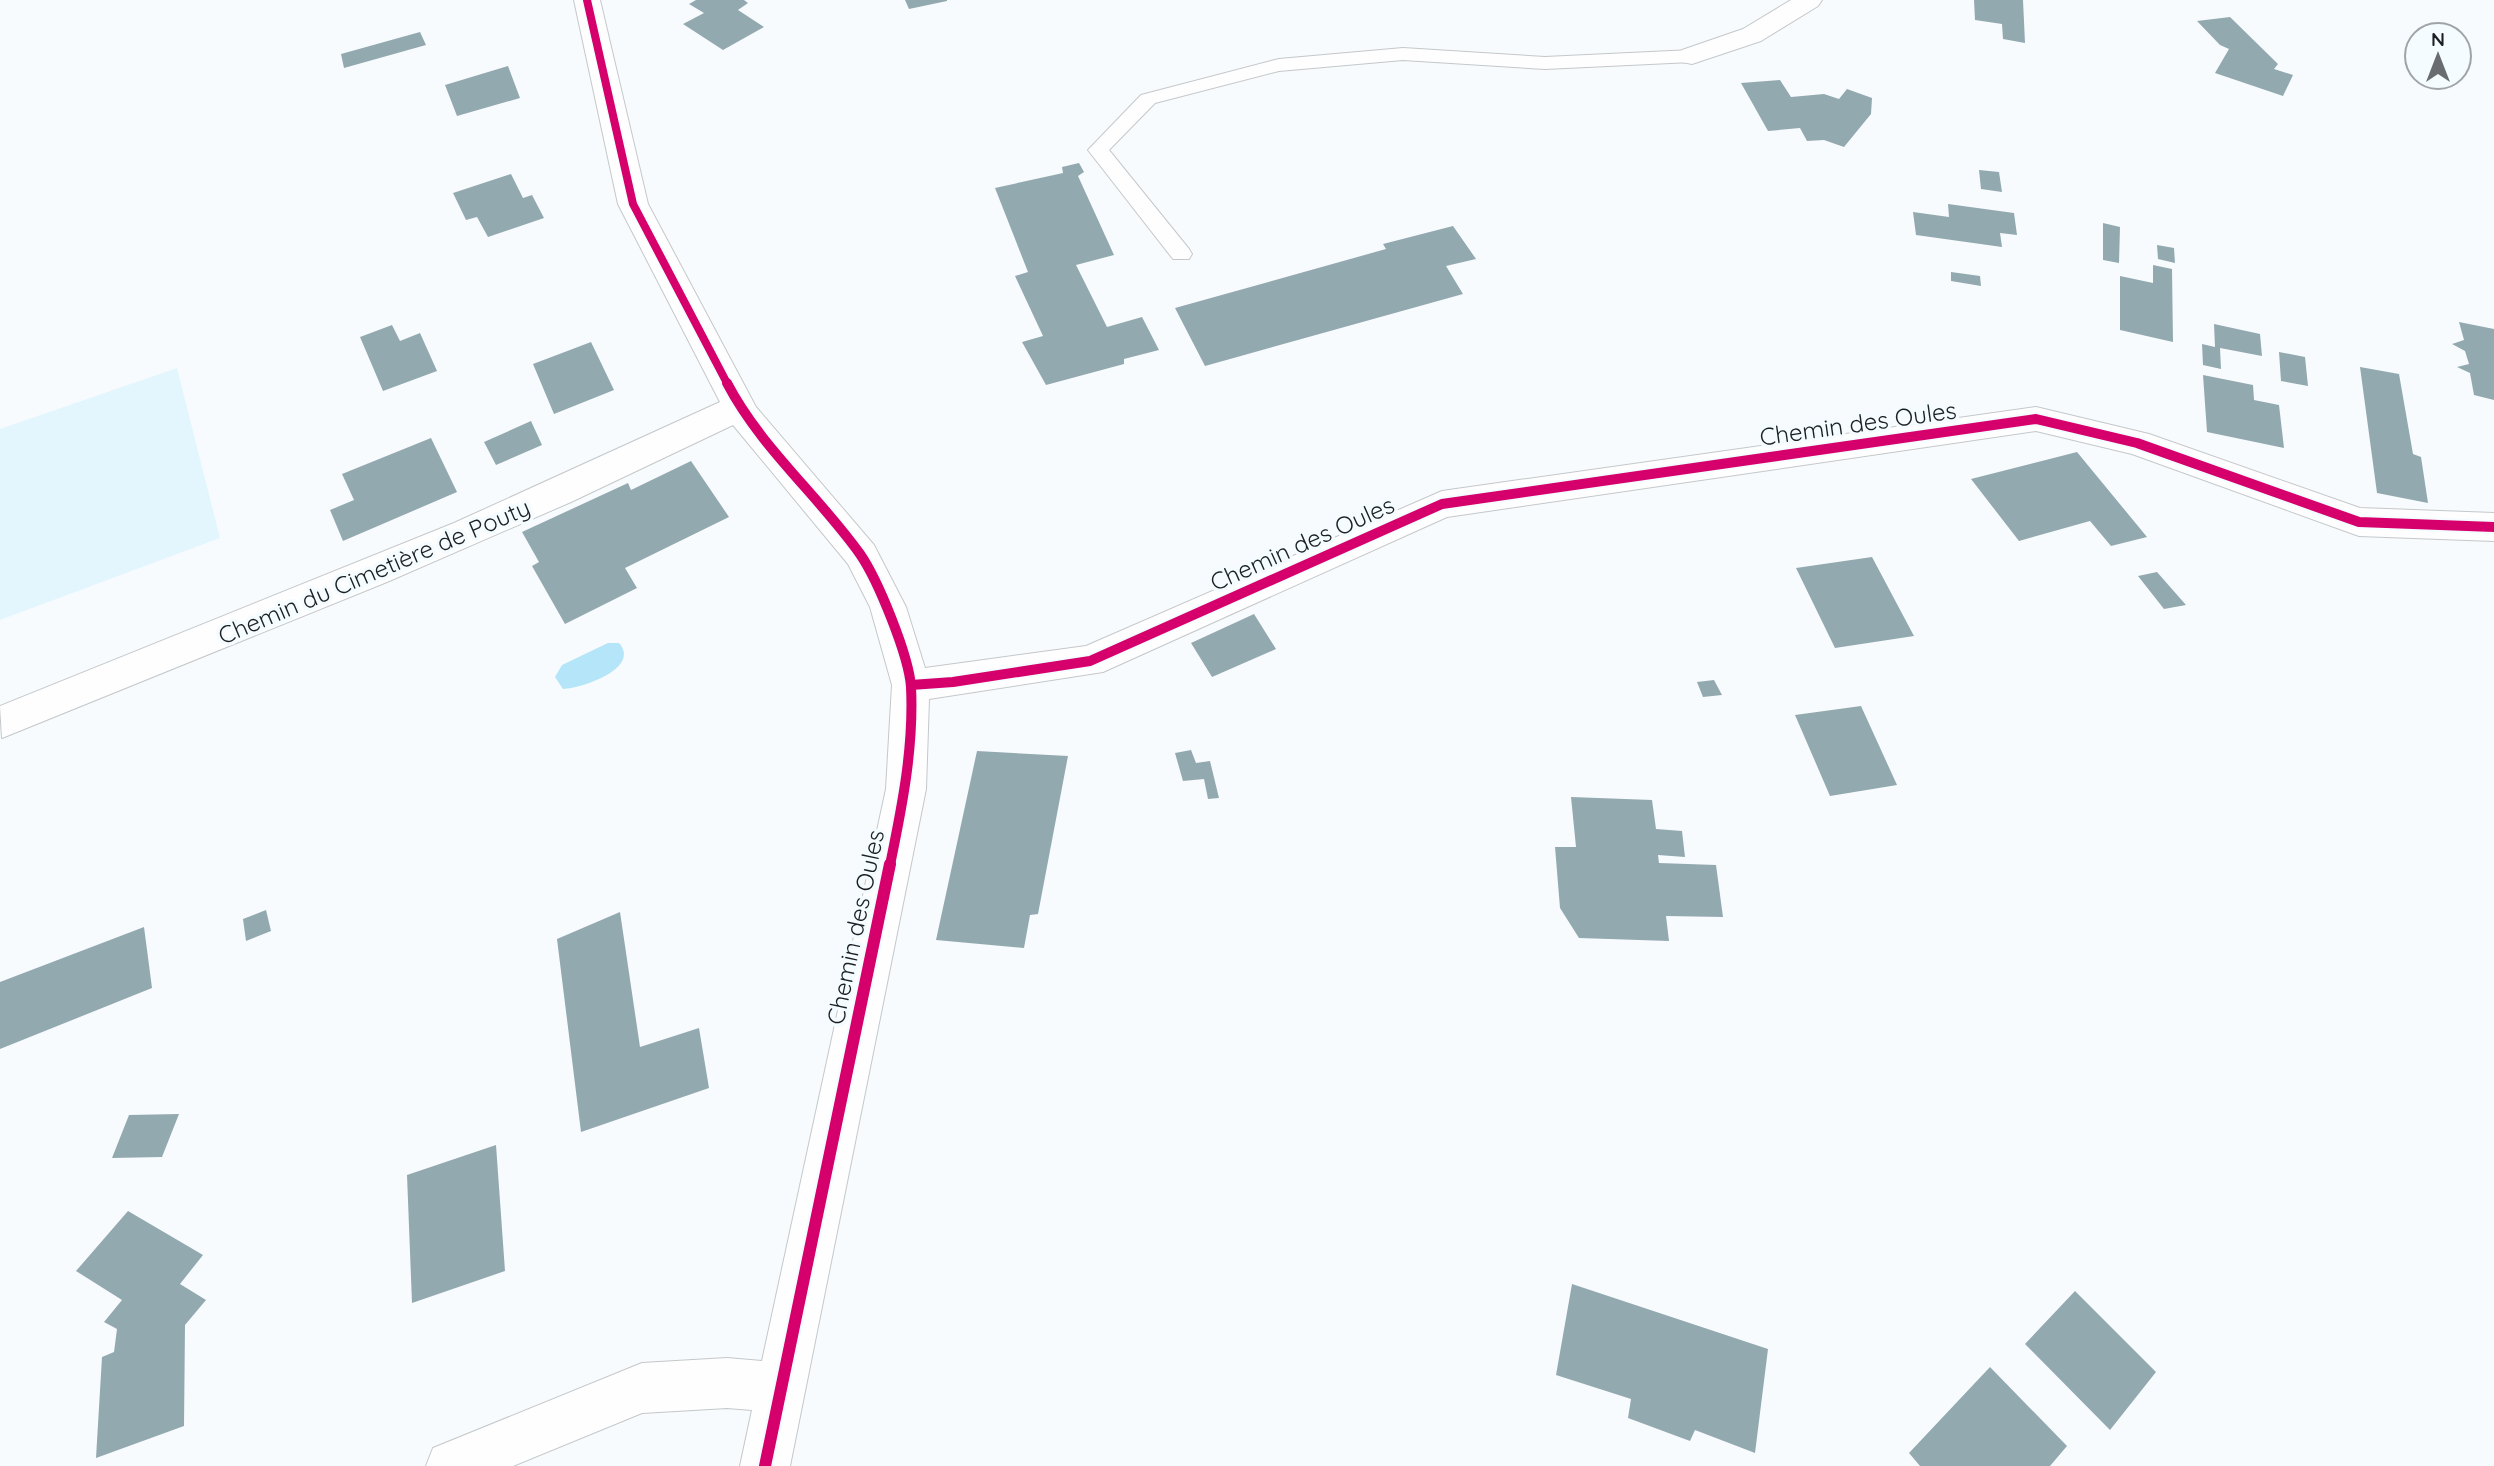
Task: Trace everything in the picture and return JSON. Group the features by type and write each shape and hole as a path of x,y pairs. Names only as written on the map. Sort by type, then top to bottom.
{"street":[{"path":"587,0 633,204 740,407 861,555 888,607 911,685"},
{"path":"1692,56 1752,35 1809,0"},
{"name":"Chemin du Cimetière de Pouty","path":"2,722 384,570 609,472 740,407"},
{"name":"Chemin des Oules","path":"765,1466 906,789 911,685 953,682 1090,661 1442,504 2036,419 2137,443 2360,523 2494,527"},
{"path":"450,1466 642,1388 727,1382 781,1388"}],"lane":[{"path":"1181,254 1098,150 1148,99 1279,65 1403,54 1545,63 1692,56"}],"shaded area":[{"path":"177,368 220,538 0,620 0,429"}],"water":[{"path":"608,643 619,643 624,652 622,661 616,668 595,681 563,689 555,677 562,665"}],"building":[{"path":"696,0 744,0 748,3 738,10 764,27 723,50 683,24 704,13 689,4"},
{"path":"905,0 947,0 947,1 909,9"},
{"path":"1974,0 2023,0 2025,43 2003,39 2002,24 1975,20"},
{"path":"2230,17 2278,64 2274,69 2293,75 2283,96 2215,73 2229,49 2220,45 2197,21"},
{"path":"420,32 426,45 344,68 341,54"},
{"path":"508,66 520,98 457,116 445,85"},
{"path":"1780,80 1791,97 1824,94 1839,99 1847,89 1872,98 1871,114 1844,147 1824,140 1807,141 1800,128 1768,131 1741,83"},
{"path":"1079,163 1084,172 1078,176 1114,255 1076,265 1107,327 1142,317 1159,350 1124,359 1124,364 1046,385 1022,342 1043,336 1015,276 1028,272 995,188 1063,173 1062,167"},
{"path":"1979,170 1999,172 2002,192 1981,189"},
{"path":"511,174 523,198 532,195 544,218 488,237 477,217 466,220 453,193"},
{"path":"1948,204 2014,213 2017,235 2000,233 2002,247 1916,235 1913,212 1949,217"},
{"path":"2103,223 2120,227 2119,263 2103,260"},
{"path":"1453,226 1476,259 1446,266 1463,294 1205,366 1175,308 1386,249 1383,244"},
{"path":"2157,245 2174,248 2175,263 2158,259"},
{"path":"2153,265 2172,269 2173,342 2120,330 2120,276 2153,283"},
{"path":"1951,272 1980,276 1981,286 1951,281"},
{"path":"2459,322 2494,329 2494,400 2474,395 2470,373 2457,367 2469,364 2465,351 2452,344 2464,340"},
{"path":"2214,324 2260,334 2262,356 2220,348 2221,369 2203,365 2202,344 2215,347"},
{"path":"392,325 400,341 420,333 437,371 383,391 360,337"},
{"path":"591,342 614,390 554,414 533,364"},
{"path":"2279,352 2305,357 2308,386 2281,381"},
{"path":"2360,367 2399,374 2413,454 2421,457 2428,503 2377,493"},
{"path":"2203,375 2253,385 2254,400 2279,405 2284,448 2207,432"},
{"path":"531,421 542,445 496,465 484,442"},
{"path":"431,438 457,492 343,541 330,510 354,500 342,474"},
{"path":"2077,452 2147,537 2111,546 2090,521 2019,541 1971,479"},
{"path":"691,461 729,517 625,568 637,588 565,624 532,566 539,562 522,532 628,483 631,490"},
{"path":"1872,557 1914,636 1835,648 1796,568"},
{"path":"2157,572 2186,605 2164,609 2138,576"},
{"path":"1254,614 1276,649 1212,677 1191,643"},
{"path":"1714,680 1722,695 1703,697 1697,682"},
{"path":"1861,706 1897,785 1830,796 1795,715"},
{"path":"1191,750 1196,763 1210,761 1219,798 1208,799 1204,779 1183,781 1175,753"},
{"path":"977,751 1068,756 1038,914 1030,915 1024,948 936,940"},
{"path":"1571,797 1652,800 1656,829 1682,831 1685,857 1658,855 1659,863 1716,865 1723,917 1666,916 1669,941 1579,938 1560,908 1555,847 1576,847"},
{"path":"266,910 271,931 246,941 243,919"},
{"path":"620,912 640,1047 699,1028 709,1088 581,1132 557,939"},
{"path":"144,927 152,988 0,1049 0,982"},
{"path":"179,1114 162,1157 112,1158 129,1115"},
{"path":"496,1145 505,1271 412,1303 407,1175"},
{"path":"128,1211 203,1255 180,1284 206,1300 185,1325 184,1426 96,1458 102,1357 114,1352 117,1329 104,1322 122,1300 76,1271"},
{"path":"1572,1284 1768,1349 1755,1453 1695,1430 1690,1441 1628,1418 1631,1399 1556,1375"},
{"path":"2075,1291 2156,1372 2110,1430 2025,1344"},
{"path":"1990,1367 2067,1446 2050,1466 1920,1466 1909,1453"}],"cycle path":[{"path":"587,0 633,204 743,414 861,555 888,607 911,685 906,789 765,1466"},
{"path":"911,685 953,682 1090,661 1442,504 2036,419 2137,443 2359,522 2494,527"}]}
